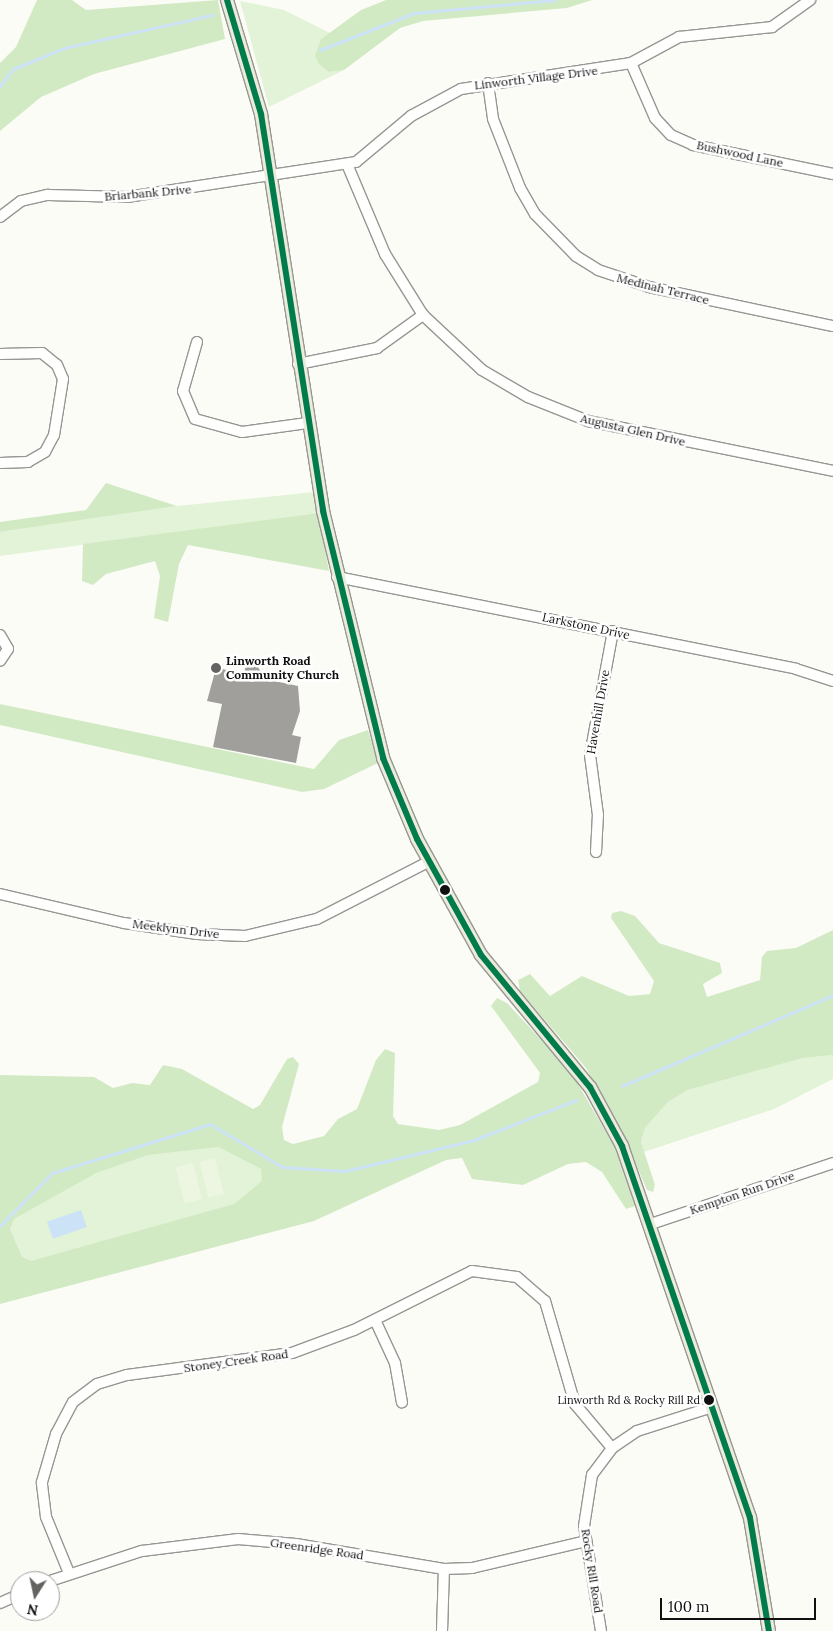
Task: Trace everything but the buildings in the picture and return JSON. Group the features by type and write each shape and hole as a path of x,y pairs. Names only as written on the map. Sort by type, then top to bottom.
{"main road":[{"path":"227,0 261,114 307,423 337,577 383,758 428,862 481,955 590,1087 622,1146 651,1224 750,1518 770,1631"}],"street":[{"name":"Linworth Village Drive","path":"271,178 347,164 363,157 411,116 440,98 488,83 631,64 679,37 772,27 810,0"},
{"name":"Bushwood Lane","path":"631,64 655,118 671,135 693,145 833,174"},
{"name":"Medinah Terrace","path":"488,83 493,119 520,188 535,214 576,256 598,270 649,288 833,326"},
{"name":"Augusta Glen Drive","path":"347,164 385,254 422,315 482,370 561,412 611,426 833,471"},
{"name":"Briarbank Drive","path":"0,217 20,201 48,195 127,197 271,178"},
{"path":"298,364 377,348 422,315"},
{"path":"197,342 183,390 195,419 242,432 307,423"},
{"path":"0,354 31,351 57,365 62,394 54,435 45,452 28,462 0,463"},
{"name":"Larkstone Drive","path":"337,577 796,669 833,681"},
{"name":"Havenhill Drive","path":"596,852 598,815 590,755 613,631"},
{"path":"0,635 8,649 0,660"},
{"name":"Meeklynn Drive","path":"0,894 124,923 197,934 245,936 317,919 428,862"},
{"name":"Kempton Run Drive","path":"651,1224 833,1163"},
{"name":"Stoney Creek Road","path":"69,1573 41,1500 56,1434 73,1402 98,1384 127,1375 292,1353 375,1320 472,1271 517,1277 545,1301 575,1404 612,1448"},
{"path":"375,1320 395,1363 402,1402"},
{"name":"Rocky Rill Road","path":"601,1631 586,1541 588,1490 612,1448 637,1431 712,1407"},
{"name":"Greenridge Road","path":"60,1577 69,1573 167,1546 238,1540 296,1544 444,1569 472,1568 586,1541"},
{"path":"442,1631 444,1569"}],"green space":[{"path":"37,0 72,0 86,10 218,0 225,39 94,74 41,97 0,131 0,63 16,47"},
{"path":"386,0 592,0 567,8 423,21 400,28 344,70 329,72 319,64 315,56 321,39 361,10"},
{"path":"240,1 284,10 330,33 321,39 329,72 344,70 269,107"},
{"path":"106,483 177,506 0,532 0,522 86,510"},
{"path":"314,492 318,513 0,556 0,532 177,506"},
{"path":"318,513 329,571 188,545 179,564 168,622 154,618 160,576 155,561 106,574 93,585 82,581 83,544"},
{"path":"0,704 314,769 339,740 368,730 378,763 324,789 302,792 0,725"},
{"path":"621,911 635,916 659,943 720,963 722,973 703,984 707,997 760,980 762,957 767,951 796,948 833,930 833,1055 803,1058 688,1090 668,1102 645,1128 641,1142 655,1185 653,1192 647,1190 625,1139 586,1068 520,991 518,980 530,974 550,996 582,976 629,996 650,994 654,981 611,918 612,913"},
{"path":"497,998 507,1003 571,1072 617,1151 638,1205 626,1209 602,1172 586,1162 568,1164 523,1185 472,1179 462,1158 446,1160 314,1221 0,1304 0,1075 94,1077 113,1088 132,1083 150,1085 163,1065 182,1069 253,1109 260,1105 287,1059 293,1057 299,1064 282,1127 284,1140 293,1144 324,1136 338,1119 357,1109 376,1060 385,1049 395,1053 393,1116 398,1124 439,1130 460,1125 538,1082 540,1073 491,1006","holes":["218,1147 261,1169 262,1181 234,1204 31,1261 22,1257 10,1229 14,1219 96,1173 148,1155"]},
{"path":"833,1055 833,1079 774,1109 644,1152 641,1142 645,1128 668,1102 688,1090 803,1058"},
{"path":"0,1090 218,1147 261,1169 296,1196 0,1293"},
{"path":"215,1158 224,1194 208,1198 199,1162"},
{"path":"193,1163 202,1199 184,1203 176,1167"}],"water":[{"path":"81,1210 87,1227 53,1239 47,1222"}],"waterway":[{"path":"320,50 414,13 555,0"},
{"path":"0,86 13,69 64,48 212,15"},
{"path":"622,1086 833,995"},
{"path":"0,1226 52,1173 210,1124 282,1167 345,1171 474,1140 576,1100"}],"transit line":[{"path":"227,0 261,114 323,511 383,758 417,839 481,955 590,1087 622,1146 750,1518 769,1631"}],"place":[{"name":"Linworth Road Community Church","path":"216,668"},
{"name":"Linworth Rd & Rocky Rill Rd","path":"709,1400"}]}
